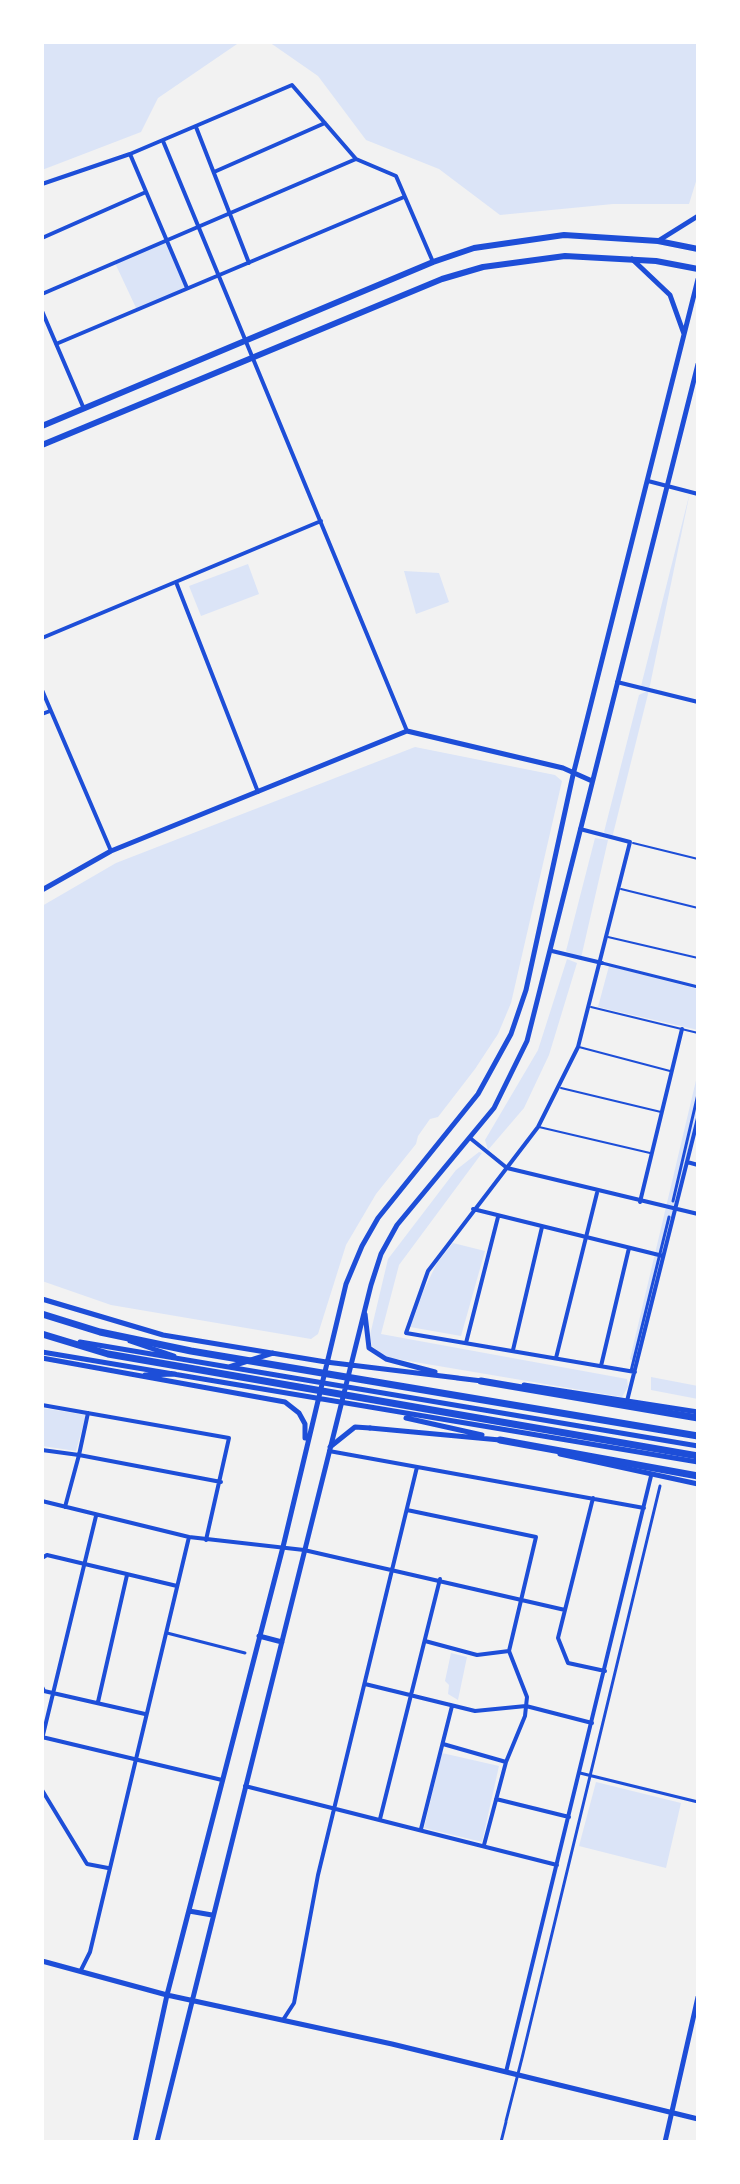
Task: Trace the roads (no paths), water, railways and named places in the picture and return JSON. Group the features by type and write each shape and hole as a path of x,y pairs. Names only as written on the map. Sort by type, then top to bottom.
{"highway":[{"path":"42,1312 100,1332 191,1351 698,1436"},
{"path":"42,1335 108,1354 698,1459"},
{"path":"481,1381 698,1418"},
{"path":"500,1440 698,1476"}],"main road":[{"path":"42,426 433,262 474,248 564,235 658,241 698,249"},
{"path":"42,445 251,356 442,279 483,267 565,256 631,259 698,269"},
{"path":"217,353 223,368"}],"street":[{"path":"42,184 163,141 292,85 356,159 396,176 433,262"},
{"path":"214,172 325,123"},
{"path":"196,127 249,263"},
{"path":"163,141 407,731"},
{"path":"130,154 187,289"},
{"path":"42,294 356,159"},
{"path":"42,238 146,192"},
{"path":"56,344 404,197"},
{"path":"658,241 698,216"},
{"path":"631,259 670,295 684,334"},
{"path":"135,2142 167,1995 283,1547 319,1385 346,1284 362,1246 393,1198 478,1094 511,1034 526,990 573,775 698,279"},
{"path":"42,311 84,409"},
{"path":"157,2142 365,1305 381,1254 397,1225 494,1108 518,1064 552,951 698,364"},
{"path":"648,481 698,494"},
{"path":"42,638 321,521"},
{"path":"176,582 259,792"},
{"path":"617,682 698,702"},
{"path":"42,690 111,851"},
{"path":"42,714 50,711"},
{"path":"42,890 111,851 407,731 563,768 592,781"},
{"path":"580,829 630,842 591,1007 578,1047 561,1088 538,1127 428,1271 406,1333 633,1371"},
{"path":"552,951 698,987"},
{"path":"640,1202 682,1029"},
{"path":"673,1201 698,1094"},
{"path":"661,1255 676,1209 698,1118"},
{"path":"470,1138 507,1168 698,1214"},
{"path":"687,1162 698,1165"},
{"path":"556,1358 597,1192"},
{"path":"473,1209 661,1255"},
{"path":"466,1343 499,1217"},
{"path":"627,1401 669,1217"},
{"path":"513,1350 542,1227"},
{"path":"601,1366 629,1247"},
{"path":"42,1299 128,1327 326,1362 553,1388 698,1412"},
{"path":"365,1305 369,1348 386,1359 458,1378"},
{"path":"42,1312 190,1362"},
{"path":"42,1335 319,1385 698,1446"},
{"path":"227,1368 274,1353"},
{"path":"42,1355 189,1374 362,1408 698,1459"},
{"path":"42,1355 132,1376 285,1402 299,1413 305,1424 305,1447"},
{"path":"132,1376 189,1374"},
{"path":"42,1405 229,1438 206,1540"},
{"path":"362,1408 651,1476 698,1484"},
{"path":"65,1507 88,1413"},
{"path":"329,1449 355,1427 500,1440"},
{"path":"329,1449 644,1508"},
{"path":"42,1450 221,1482"},
{"path":"283,2020 294,2003 318,1875 417,1467"},
{"path":"506,2072 651,1476"},
{"path":"501,2142 660,1486"},
{"path":"593,1498 558,1638 568,1663 605,1671"},
{"path":"42,1501 189,1537 304,1550 565,1610"},
{"path":"406,1510 536,1537 509,1651 527,1697 526,1706 506,1762 484,1845"},
{"path":"96,1514 42,1737 224,1781"},
{"path":"81,1970 90,1952 189,1537"},
{"path":"42,1558 47,1555 177,1586"},
{"path":"98,1702 127,1575"},
{"path":"380,1819 440,1579"},
{"path":"165,1633 245,1653"},
{"path":"259,1636 282,1642"},
{"path":"425,1641 477,1655 509,1651"},
{"path":"365,1684 452,1706 494,1712 526,1706 592,1723"},
{"path":"42,1687 145,1714"},
{"path":"421,1829 452,1706"},
{"path":"442,1744 506,1762"},
{"path":"580,1773 698,1802"},
{"path":"245,1786 557,1865"},
{"path":"42,1790 87,1864 108,1868"},
{"path":"496,1799 569,1817"},
{"path":"189,1911 212,1915"},
{"path":"42,1961 167,1995 698,2119"},
{"path":"665,2142 698,1997"},
{"path":"522,2058 529,2027"},
{"path":"506,2121 511,2094"}],"lane":[{"path":"630,842 698,859"},
{"path":"620,888 698,908"},
{"path":"608,937 698,958"},
{"path":"591,1007 698,1033"},
{"path":"578,1047 671,1071"},
{"path":"561,1088 662,1112"},
{"path":"538,1127 652,1154"}]}
